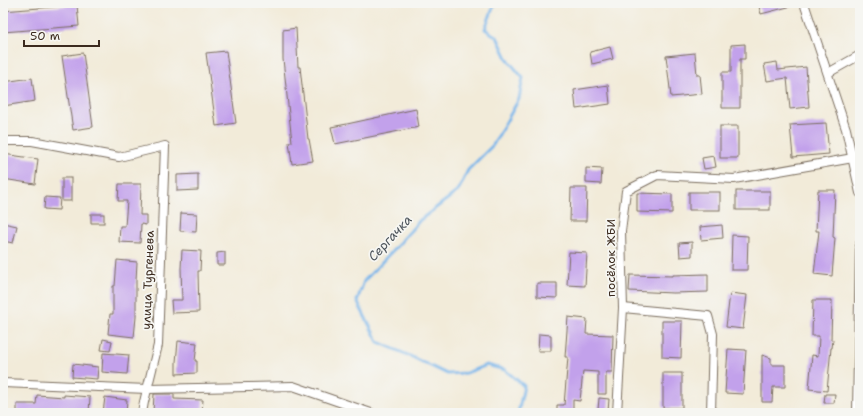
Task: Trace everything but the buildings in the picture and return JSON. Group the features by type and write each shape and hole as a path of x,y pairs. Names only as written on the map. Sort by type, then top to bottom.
{"street":[{"path":"804,3 846,129 860,193"},
{"path":"828,73 860,55"},
{"name":"улица Тургенева","path":"3,141 32,141 118,157 164,146 158,345 142,413"},
{"name":"посёлок ЖБИ","path":"617,413 624,308 621,231 626,191 657,175 734,179 853,158"},
{"path":"857,413 860,244"},
{"path":"624,308 708,316 713,334 711,413"},
{"path":"3,383 147,389 293,386 371,413"}],"waterway":[{"name":"Сергачка","path":"495,3 485,29 497,37 508,60 523,78 519,99 493,145 468,170 458,191 420,220 364,281 357,301 378,342 447,374 466,373 487,365 505,370 524,386 518,413"}]}
